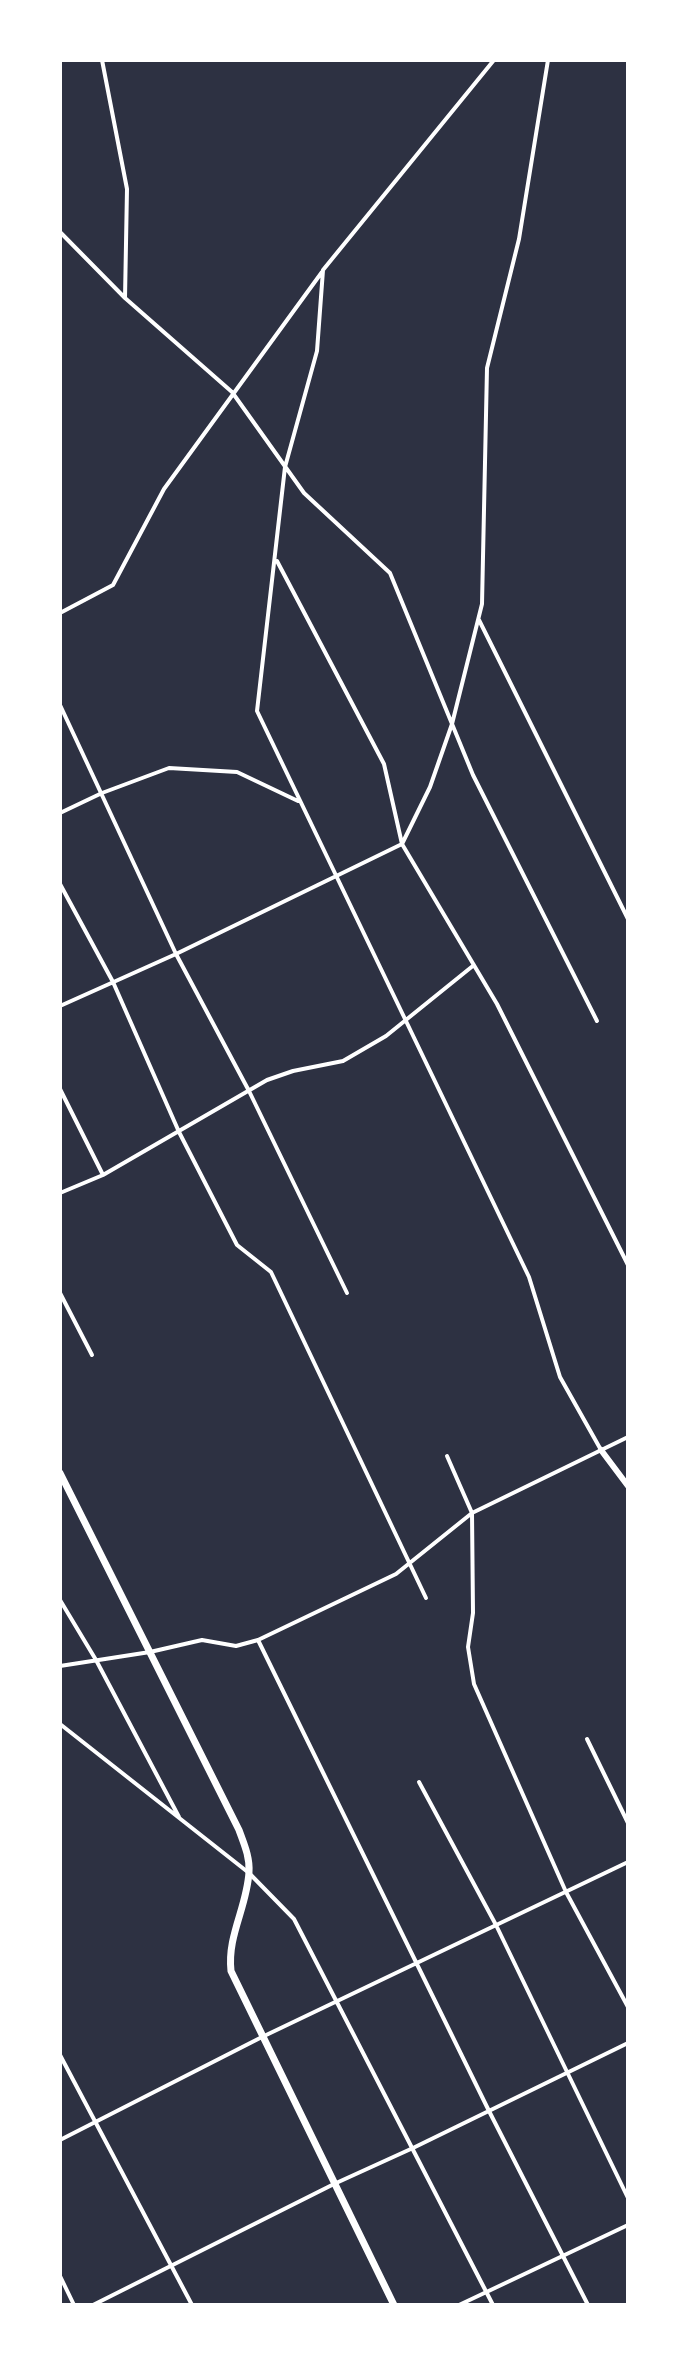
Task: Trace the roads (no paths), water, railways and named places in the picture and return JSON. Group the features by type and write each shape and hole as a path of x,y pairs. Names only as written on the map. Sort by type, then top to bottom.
{"main road":[{"path":"60,1473 239,1830 249,1857 249,1873 229,1955 231,1971 394,2305"}],"street":[{"path":"102,60 127,189 125,298"},
{"path":"60,613 113,585 164,489 232,392 323,270 494,60"},
{"path":"60,1006 176,954 402,844 430,787 452,724 482,604 487,368 519,239 548,60"},
{"path":"60,232 125,298 232,392 304,493 390,573 473,775 597,1021"},
{"path":"323,270 317,351 285,467 257,711 529,1277 560,1377 601,1450 628,1486"},
{"path":"276,558 384,764 402,844 497,1004 628,1265"},
{"path":"478,618 628,919"},
{"path":"60,705 176,954 249,1091 347,1293"},
{"path":"60,813 102,793 169,768 237,772 300,802"},
{"path":"60,884 113,982 179,1132 237,1245 271,1272 426,1598"},
{"path":"60,1193 103,1175 267,1080 293,1071 343,1061 386,1036 474,965"},
{"path":"60,1089 103,1175"},
{"path":"60,1293 92,1355"},
{"path":"60,1666 150,1652 202,1640 236,1646 258,1640 396,1574 472,1513 628,1437"},
{"path":"447,1456 472,1513 473,1613 468,1647 474,1684 566,1892 628,2007"},
{"path":"60,1600 96,1660 180,1819"},
{"path":"258,1640 489,2111 588,2305"},
{"path":"60,1724 249,1873 294,1919 493,2305"},
{"path":"587,1739 628,1823"},
{"path":"419,1782 496,1925 628,2198"},
{"path":"60,2140 262,2037 628,1862"},
{"path":"93,2305 334,2184 628,2043"},
{"path":"60,2055 192,2305"},
{"path":"459,2305 628,2225"},
{"path":"60,2276 74,2305"}]}
